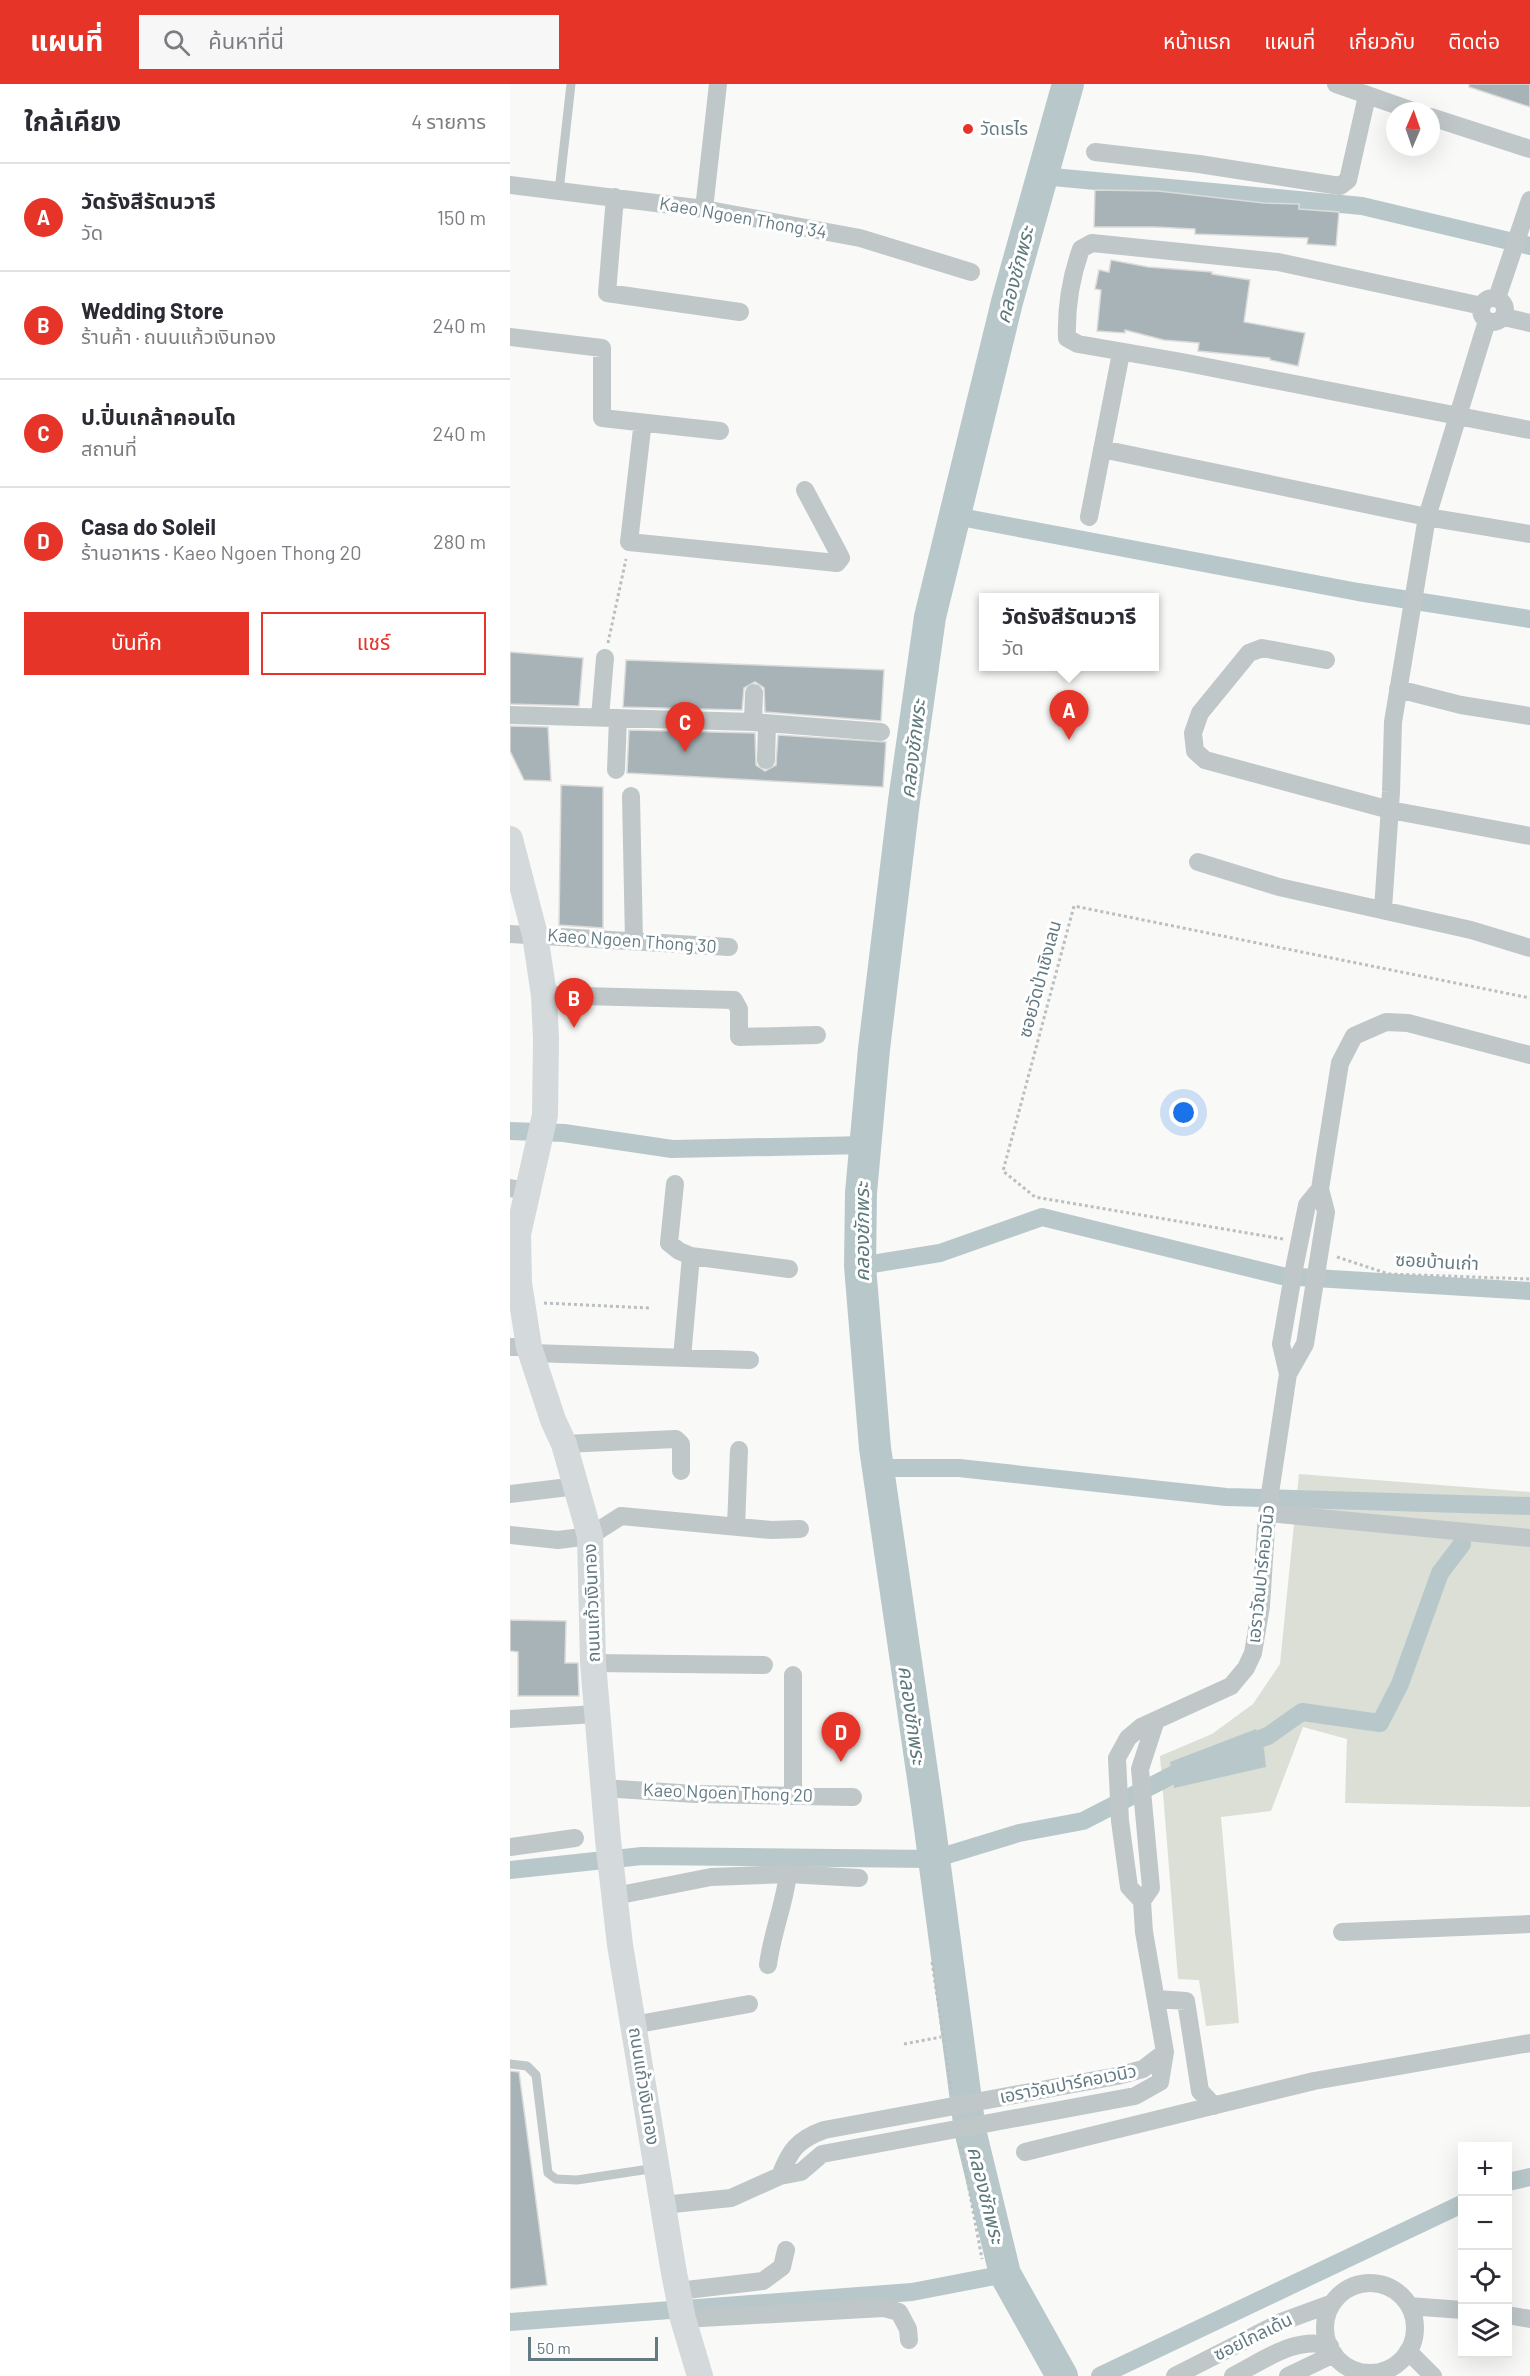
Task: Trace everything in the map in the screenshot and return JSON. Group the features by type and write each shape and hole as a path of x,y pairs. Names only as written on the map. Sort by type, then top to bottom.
{"street":[{"path":"704,209 718,84"},
{"path":"1336,84 1386,102"},
{"path":"1095,152 1340,186 1348,180 1367,96"},
{"path":"1440,120 1530,149"},
{"name":"Kaeo Ngoen Thong 34","path":"510,185 704,209 860,238 971,272"},
{"path":"615,197 607,293 740,312"},
{"path":"1383,909 1393,723 1427,517 1492,311 1530,200"},
{"path":"1530,323 1492,311 1278,262 1092,243 1081,249 1074,267 1066,319 1067,338 1078,344 1530,430"},
{"path":"510,337 602,348 602,418 639,424 720,431"},
{"path":"1089,517 1121,353"},
{"path":"639,424 642,429 629,542 837,563 841,558 806,490"},
{"path":"1102,449 1427,517 1530,534"},
{"path":"1326,660 1262,648 1249,653 1200,712 1193,733 1195,751 1205,760 1390,810 1530,836"},
{"path":"605,658 609,718 616,770"},
{"path":"1398,689 1461,705 1530,717"},
{"path":"754,693 766,760"},
{"path":"510,715 760,723 880,732"},
{"path":"631,796 634,941"},
{"name":"ถนนแก้วเงินทอง","path":"510,840 522,934 544,995 545,1115 540,1142 518,1190 517,1287 524,1349 564,1444 590,1536 596,1714 614,1889 633,2025 678,2291 683,2319 700,2376"},
{"path":"1198,862 1279,887 1383,909 1530,948"},
{"name":"Kaeo Ngoen Thong 30","path":"522,934 729,947"},
{"path":"544,995 734,1000 740,1009 739,1037 817,1035"},
{"name":"เอราวัณปาร์คอเวนิว","path":"1142,1901 1130,1887 1128,1879 1120,1821 1117,1758 1128,1738 1156,1720 1231,1686 1246,1668 1253,1653 1261,1606 1271,1480 1288,1374 1305,1344 1326,1212 1320,1190 1340,1063 1354,1036 1386,1022 1408,1023 1530,1055"},
{"path":"675,1184 669,1243 679,1251 692,1256 789,1269"},
{"name":"เอราวัณปาร์คอเวนิว","path":"1288,1374 1281,1344 1307,1206 1320,1190"},
{"path":"682,1358 692,1256"},
{"path":"524,1349 750,1360"},
{"path":"564,1444 676,1439 681,1444 681,1471"},
{"path":"736,1527 739,1450"},
{"path":"510,1494 577,1486"},
{"path":"1267,1513 1530,1538"},
{"path":"510,1535 558,1540 590,1536 621,1516 771,1530 800,1529"},
{"path":"593,1662 764,1665"},
{"path":"793,1675 793,1795"},
{"path":"510,1719 596,1714"},
{"path":"1156,1720 1140,1769 1151,1888 1142,1901 1144,1932 1165,2052"},
{"name":"Kaeo Ngoen Thong 20","path":"602,1788 695,1794 853,1797"},
{"path":"510,1847 575,1838"},
{"path":"614,1889 711,1877 788,1874 859,1878"},
{"path":"768,1965 773,1934 784,1906 788,1874"},
{"path":"1342,1932 1530,1924"},
{"path":"1157,1999 1186,2001 1200,2091 1214,2106"},
{"path":"633,2025 749,2004"},
{"path":"1025,2152 1314,2081 1530,2043"},
{"name":"เอราวัณปาร์คอเวนิว","path":"780,2176 788,2156 804,2138 824,2130 1143,2069 1165,2052"},
{"name":"เอราวัณปาร์คอเวนิว","path":"663,2205 731,2198 780,2176 801,2172 822,2154 834,2151 1135,2096 1160,2082 1165,2052"},
{"path":"678,2291 763,2280 782,2267 786,2250"},
{"name":"ซอยโกลเด้น","path":"1175,2376 1281,2322 1333,2303 1348,2289 1376,2283 1395,2291 1409,2306"},
{"path":"1288,2376 1332,2350 1326,2322 1333,2303"},
{"path":"1433,2376 1408,2351 1415,2329 1409,2306 1458,2310"},
{"path":"683,2319 884,2308 899,2312 908,2329 909,2340"},
{"path":"1512,2316 1530,2319"},
{"name":"ซอยโกลเด้น","path":"1233,2376 1300,2343 1315,2342 1332,2350 1345,2365 1359,2371 1393,2372 1408,2351"}],"lane":[{"path":"559,190 571,84"},
{"path":"510,2064 528,2066 536,2075 548,2173 556,2179 577,2180 657,2168"}],"path":[{"path":"605,658 629,542"},
{"name":"ซอยวัดป่าเชิงเลน","path":"1268,1237 1035,1197 1003,1170 1074,906 1530,998"},
{"name":"ซอยบ้านเก่า","path":"1345,1260 1389,1274 1530,1279"},
{"path":"517,1287 649,1308"},
{"path":"904,2044 941,2037"}],"shaded area":[{"path":"1299,1474 1530,1492 1530,1807 1345,1803 1347,1739 1303,1727 1271,1811 1221,1817 1239,2023 1206,2026 1199,1980 1178,1979 1160,1756 1212,1734 1253,1704 1280,1664"},
{"path":"1256,1729 1264,1749 1266,1767 1174,1788 1170,1762"}],"building":[{"path":"1469,84 1530,84 1530,107 1469,87"},
{"path":"1095,190 1158,191 1264,203 1299,204 1299,209 1339,212 1336,246 1307,244 1308,238 1195,234 1195,229 1094,227"},
{"path":"1111,260 1148,267 1212,272 1212,274 1250,280 1244,322 1305,333 1298,366 1270,360 1270,358 1198,351 1199,343 1164,340 1125,330 1125,333 1097,331 1101,290 1095,289 1099,270 1109,272"},
{"path":"510,652 583,658 579,706 510,704"},
{"path":"626,660 884,670 881,721 765,712 764,688 755,682 744,688 742,710 623,707"},
{"path":"510,726 548,727 551,781 524,780 510,751"},
{"path":"629,730 755,733 756,765 765,771 776,765 778,735 886,742 883,787 627,773"},
{"path":"561,785 603,787 603,928 559,925"},
{"path":"510,1620 566,1621 565,1663 578,1663 579,1696 518,1696 518,1652 510,1651"},
{"path":"510,2071 519,2072 547,2285 510,2289"}],"waterway":[{"name":"คลองชักพระ","path":"1062,2376 1005,2274 970,2130 927,1806 875,1448 860,1266 861,1193 874,1049 904,801 930,617 1007,302 1068,84"},
{"path":"1042,176 1362,206 1530,246"},
{"path":"955,516 1358,592 1530,619"},
{"path":"510,1131 564,1133 672,1149 867,1145"},
{"path":"860,1266 940,1253 1042,1217 1282,1276 1530,1291"},
{"path":"878,1468 959,1468 1226,1497 1530,1506"},
{"path":"1239,1746 1268,1736 1302,1712 1380,1723 1400,1684 1440,1573 1462,1544"},
{"path":"510,1870 642,1856 934,1859 1019,1833 1083,1821 1194,1764"},
{"path":"1512,2181 1530,2177"},
{"path":"1100,2376 1458,2206"},
{"path":"510,2322 912,2292 1005,2274"}],"place":[{"name":"วัดเรไร","path":"968,129"},
{"name":"วัดรังสีรัตนวารี","path":"1069,740"},
{"name":"ป.ปิ่นเกล้าคอนโด","path":"685,752"},
{"name":"Wedding Store","path":"574,1028"},
{"name":"Casa do Soleil","path":"841,1762"}]}
